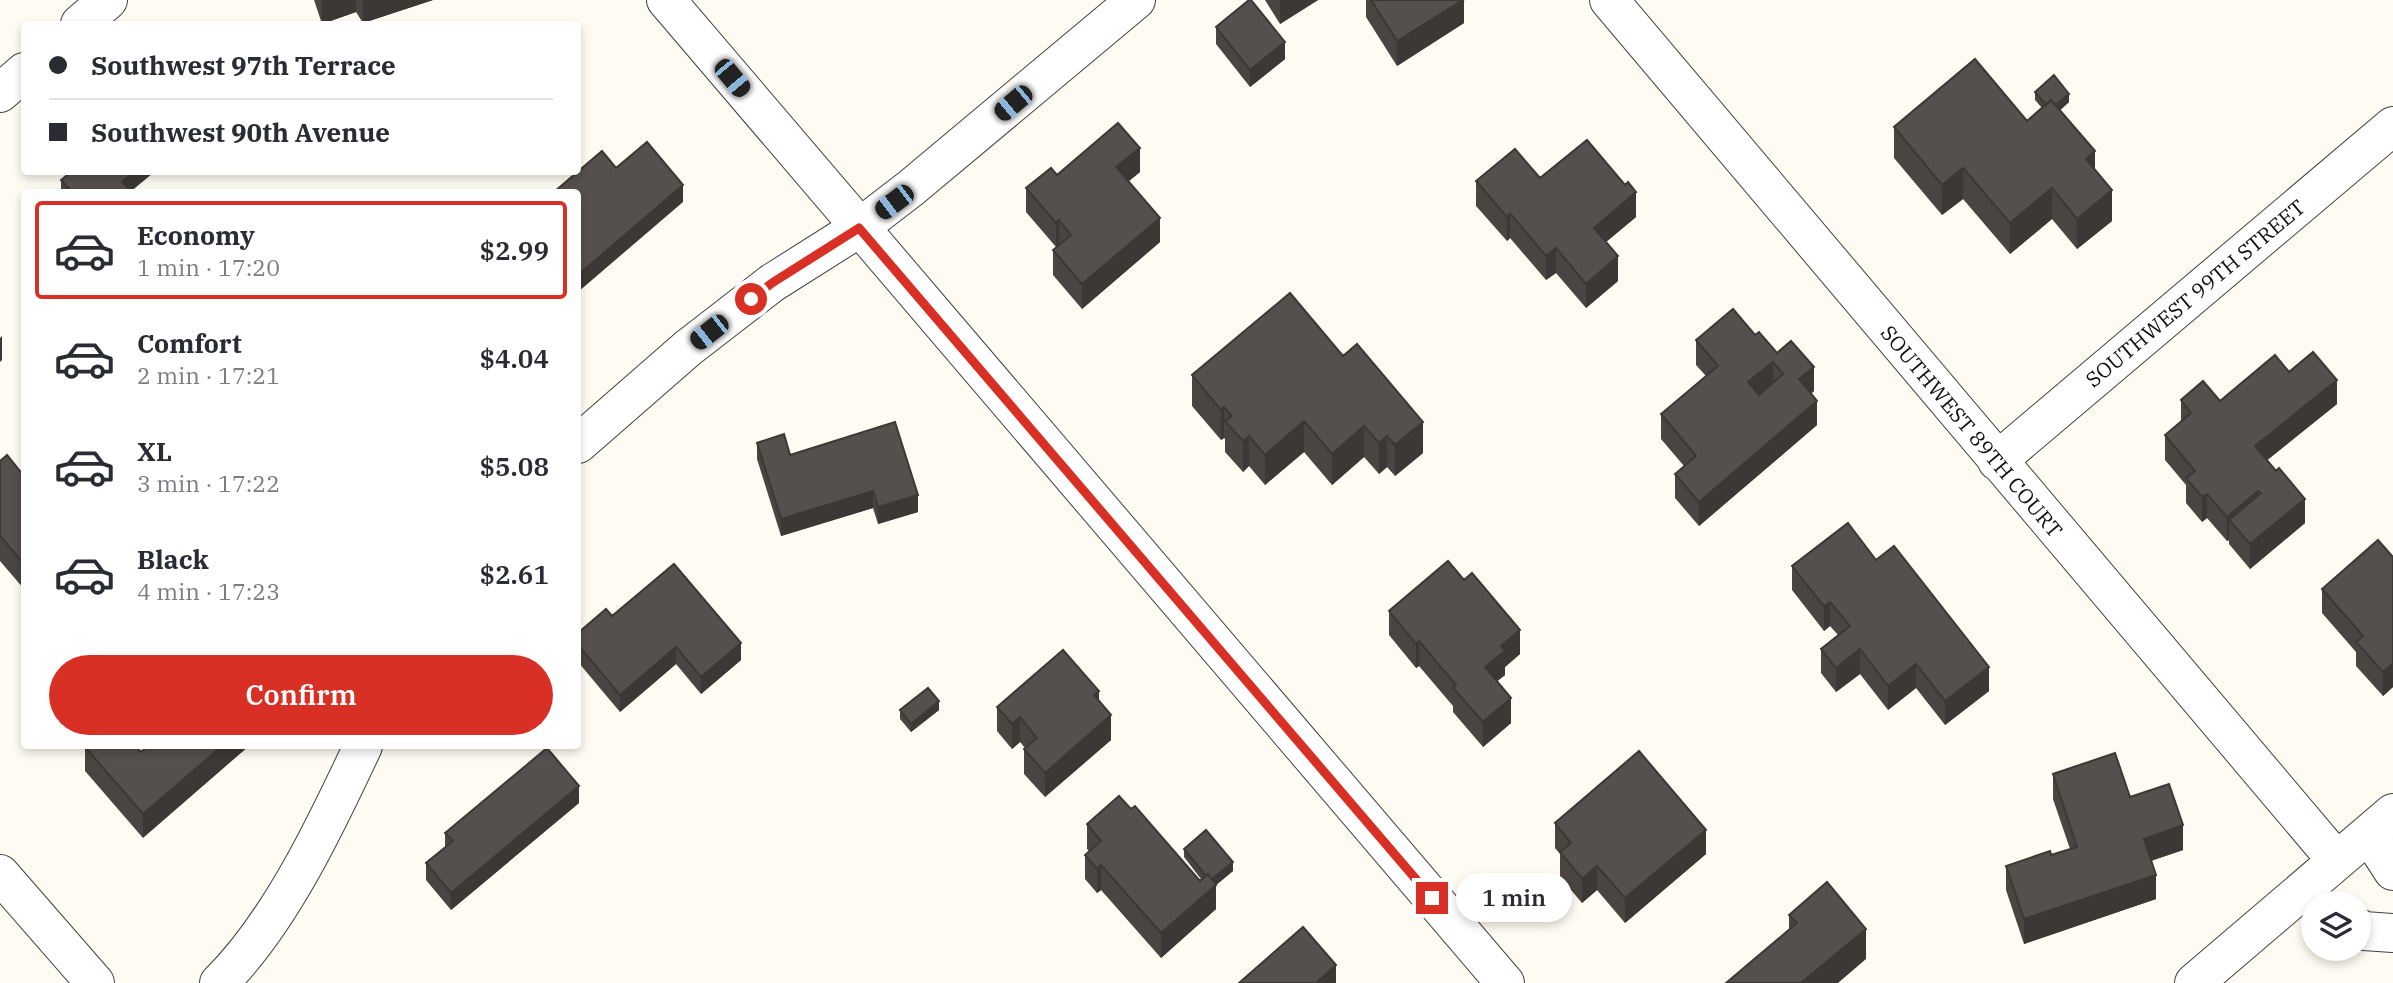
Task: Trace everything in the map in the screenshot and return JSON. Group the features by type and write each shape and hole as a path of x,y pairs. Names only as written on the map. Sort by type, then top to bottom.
{"street":[{"path":"84,21 108,0"},
{"path":"666,0 1505,983"},
{"path":"581,441 650,380 772,283 859,228 911,188 1136,0"},
{"name":"SOUTHWEST 89TH COURT","path":"1609,0 2337,861"},
{"path":"0,93 21,75"},
{"name":"SOUTHWEST 99TH STREET","path":"1997,461 2393,126"},
{"path":"219,983 285,896 361,749"},
{"path":"2318,891 2337,861 2381,823 2393,871"},
{"path":"0,873 95,983"},
{"path":"2194,983 2301,905"},
{"path":"2371,931 2393,933"}],"building":[{"path":"1249,0 1285,42 1250,70 1216,27"},
{"path":"1371,0 1463,0 1397,41"},
{"path":"1975,59 2027,121 2051,100 2095,151 2086,159 2112,190 2077,219 2052,188 2010,223 1963,168 1942,185 1894,127"},
{"path":"2054,75 2069,94 2056,105 2051,100 2046,105 2035,92"},
{"path":"1118,123 1140,148 1116,167 1160,218 1082,284 1053,250 1071,235 1059,220 1056,223 1026,188 1051,168 1057,175"},
{"path":"1587,140 1625,185 1628,182 1636,192 1594,228 1618,256 1586,284 1556,248 1546,256 1510,213 1507,217 1476,181 1515,149 1540,178"},
{"path":"647,142 683,185 581,272 581,189 558,189 574,175 581,175 581,169 602,151 616,168"},
{"path":"67,175 130,175 122,182 128,189 69,189 61,180"},
{"path":"1290,293 1343,356 1357,344 1423,422 1395,445 1387,436 1379,443 1364,426 1332,454 1304,421 1265,455 1249,436 1243,441 1225,421 1232,416 1224,407 1221,410 1192,375"},
{"path":"1733,309 1755,335 1759,332 1777,353 1791,341 1814,367 1799,379 1817,401 1699,502 1675,474 1696,456 1661,414 1718,366 1696,340","holes":["1773,362 1783,374 1759,395 1748,382"]},
{"path":"2313,352 2337,380 2255,446 2276,471 2279,468 2305,499 2250,544 2229,520 2261,493 2258,491 2227,517 2207,494 2202,497 2186,478 2195,471 2165,435 2191,413 2181,400 2203,381 2220,401 2275,355 2289,372"},
{"path":"895,422 918,495 878,507 873,491 781,519 757,443 784,434 790,455"},
{"path":"7,455 21,472 21,560 0,536 0,461"},
{"path":"1848,523 1876,560 1894,546 1989,667 1945,701 1916,664 1888,686 1860,649 1836,668 1821,649 1850,626 1830,602 1824,606 1792,566"},
{"path":"2378,540 2393,557 2393,663 2383,672 2356,642 2363,636 2322,589"},
{"path":"1448,561 1464,580 1472,573 1520,630 1501,646 1505,651 1485,667 1511,698 1483,722 1453,688 1456,685 1419,641 1416,644 1389,611"},
{"path":"674,564 741,643 701,677 676,647 620,695 581,649 581,630 606,609 612,616"},
{"path":"1063,650 1099,691 1094,695 1111,715 1045,773 1024,749 1037,738 1020,717 1012,724 997,707"},
{"path":"928,688 939,701 911,724 900,710"},
{"path":"87,749 138,749 141,752 144,749 219,749 143,814"},
{"path":"546,749 579,786 451,893 426,863 453,841 445,833"},
{"path":"1639,751 1706,830 1625,898 1597,866 1582,879 1560,852 1571,843 1555,823"},
{"path":"2115,753 2130,797 2169,784 2183,825 2144,839 2156,875 2024,919 2006,866 2050,851 2051,855 2077,847 2053,774"},
{"path":"1119,796 1131,809 1135,806 1200,881 1208,874 1216,885 1161,933 1101,865 1097,869 1085,855 1101,841 1087,824"},
{"path":"1206,830 1233,862 1212,879 1208,874 1206,876 1184,849"},
{"path":"1827,882 1866,929 1801,983 1726,983 1797,923 1789,915"},
{"path":"1303,927 1336,965 1316,983 1239,983"}],"route":[{"path":"751,299 859,228 1432,898"}]}
